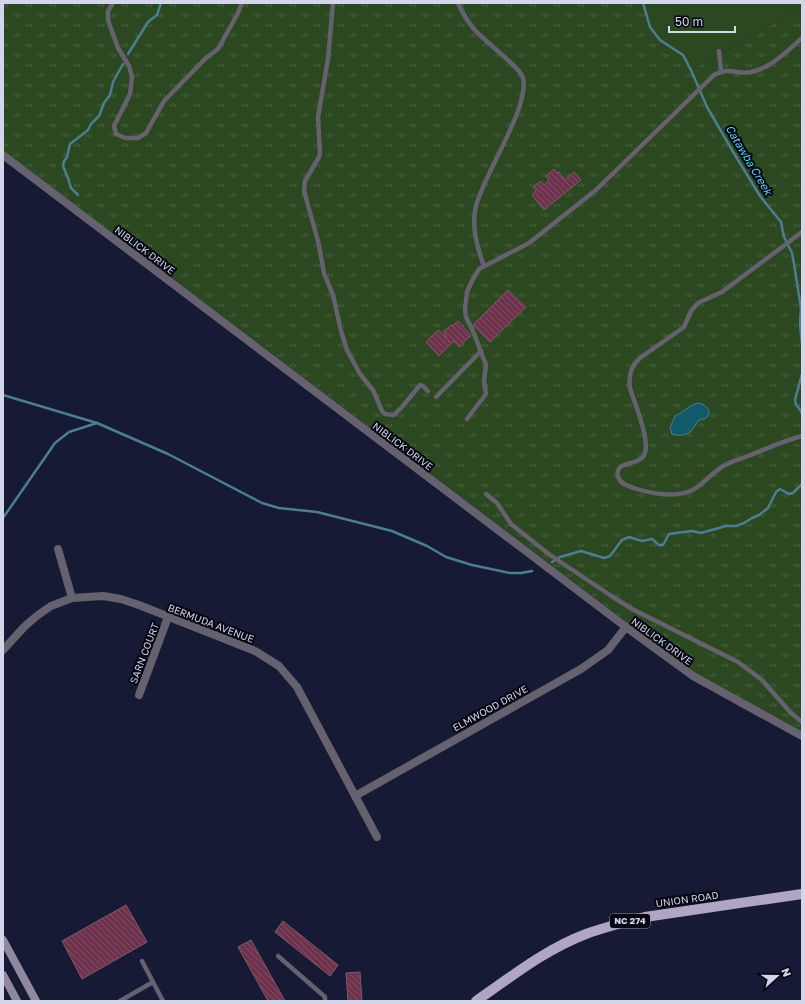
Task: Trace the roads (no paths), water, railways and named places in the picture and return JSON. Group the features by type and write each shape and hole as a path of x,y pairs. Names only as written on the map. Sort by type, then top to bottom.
{"main road":[{"name":"UNION ROAD","path":"476,1001 551,951 585,935 620,923 645,917 802,894"},
{"path":"3,940 36,1001"},
{"path":"3,975 17,1001"}],"street":[{"name":"NIBLICK DRIVE","path":"3,155 626,627 693,676 802,736"},
{"path":"58,549 72,598"},
{"name":"BERMUDA AVENUE","path":"3,650 25,626 38,615 60,602 72,598 95,596 112,597 138,605 255,651 279,666 303,698 377,836"},
{"name":"SARN COURT","path":"139,695 168,617"},
{"name":"ELMWOOD DRIVE","path":"355,796 581,669 608,650 626,627"}],"lane":[{"path":"113,3 108,11 108,20 118,48 129,66 132,77 130,94 114,126 116,134 125,138 138,138 146,133 164,101 205,59 218,49 242,3"},
{"path":"333,3 328,59 318,117 320,153 304,185 306,201 318,241 324,273 335,303 347,350 360,374 373,390 382,411 385,414 394,415 420,385 428,391"},
{"path":"458,3 474,29 517,69 523,78 522,93 517,114 489,172 476,207 475,233 484,266"},
{"path":"466,419 486,394 484,382 486,365 466,317 465,309 467,292 479,269 529,243 596,190 707,81 721,71 728,70 749,72 763,68 778,58 802,38"},
{"path":"719,51 721,71"},
{"path":"802,233 722,292 694,306 684,327 640,358 634,364 630,371 630,388 645,438 646,450 639,460 620,467 618,474 621,481 629,486 661,494 671,495 686,492 696,488 724,466 783,441 802,436"},
{"path":"436,397 481,351"},
{"path":"486,494 497,503 511,524 550,555 613,598 632,609 738,662 762,680 791,713 802,722"},
{"path":"278,956 325,997 326,1001"},
{"path":"142,961 163,1001"},
{"path":"120,1001 153,982"}],"water":[{"path":"698,403 708,408 709,413 706,418 698,421 692,430 687,434 672,434 670,428 675,416 692,405"}],"waterway":[{"path":"128,54 148,22 157,15 161,3"},
{"name":"Catawba Creek","path":"643,3 650,27 660,40 683,55 707,107 732,150 760,196 781,222 784,237 792,253 794,264 801,308 800,324 802,344"},
{"path":"78,195 71,188 63,166 64,161 67,157 70,144 88,130 91,124 99,116 104,103 110,95 113,82 123,64"},
{"name":"Catawba Creek","path":"802,374 795,400 802,413"},
{"path":"3,395 97,423 168,454 262,503 279,508 317,512 392,531 427,546 446,557 472,565 510,573 532,571"},
{"path":"3,518 55,443 69,432 97,423"},
{"path":"552,562 560,557 581,551 604,558 610,556 622,540 629,537 642,541 652,539 659,545 663,545 669,534 692,531 701,533 726,526 736,526 759,515 768,508 776,492 780,489 789,494 793,493 802,484"}]}
